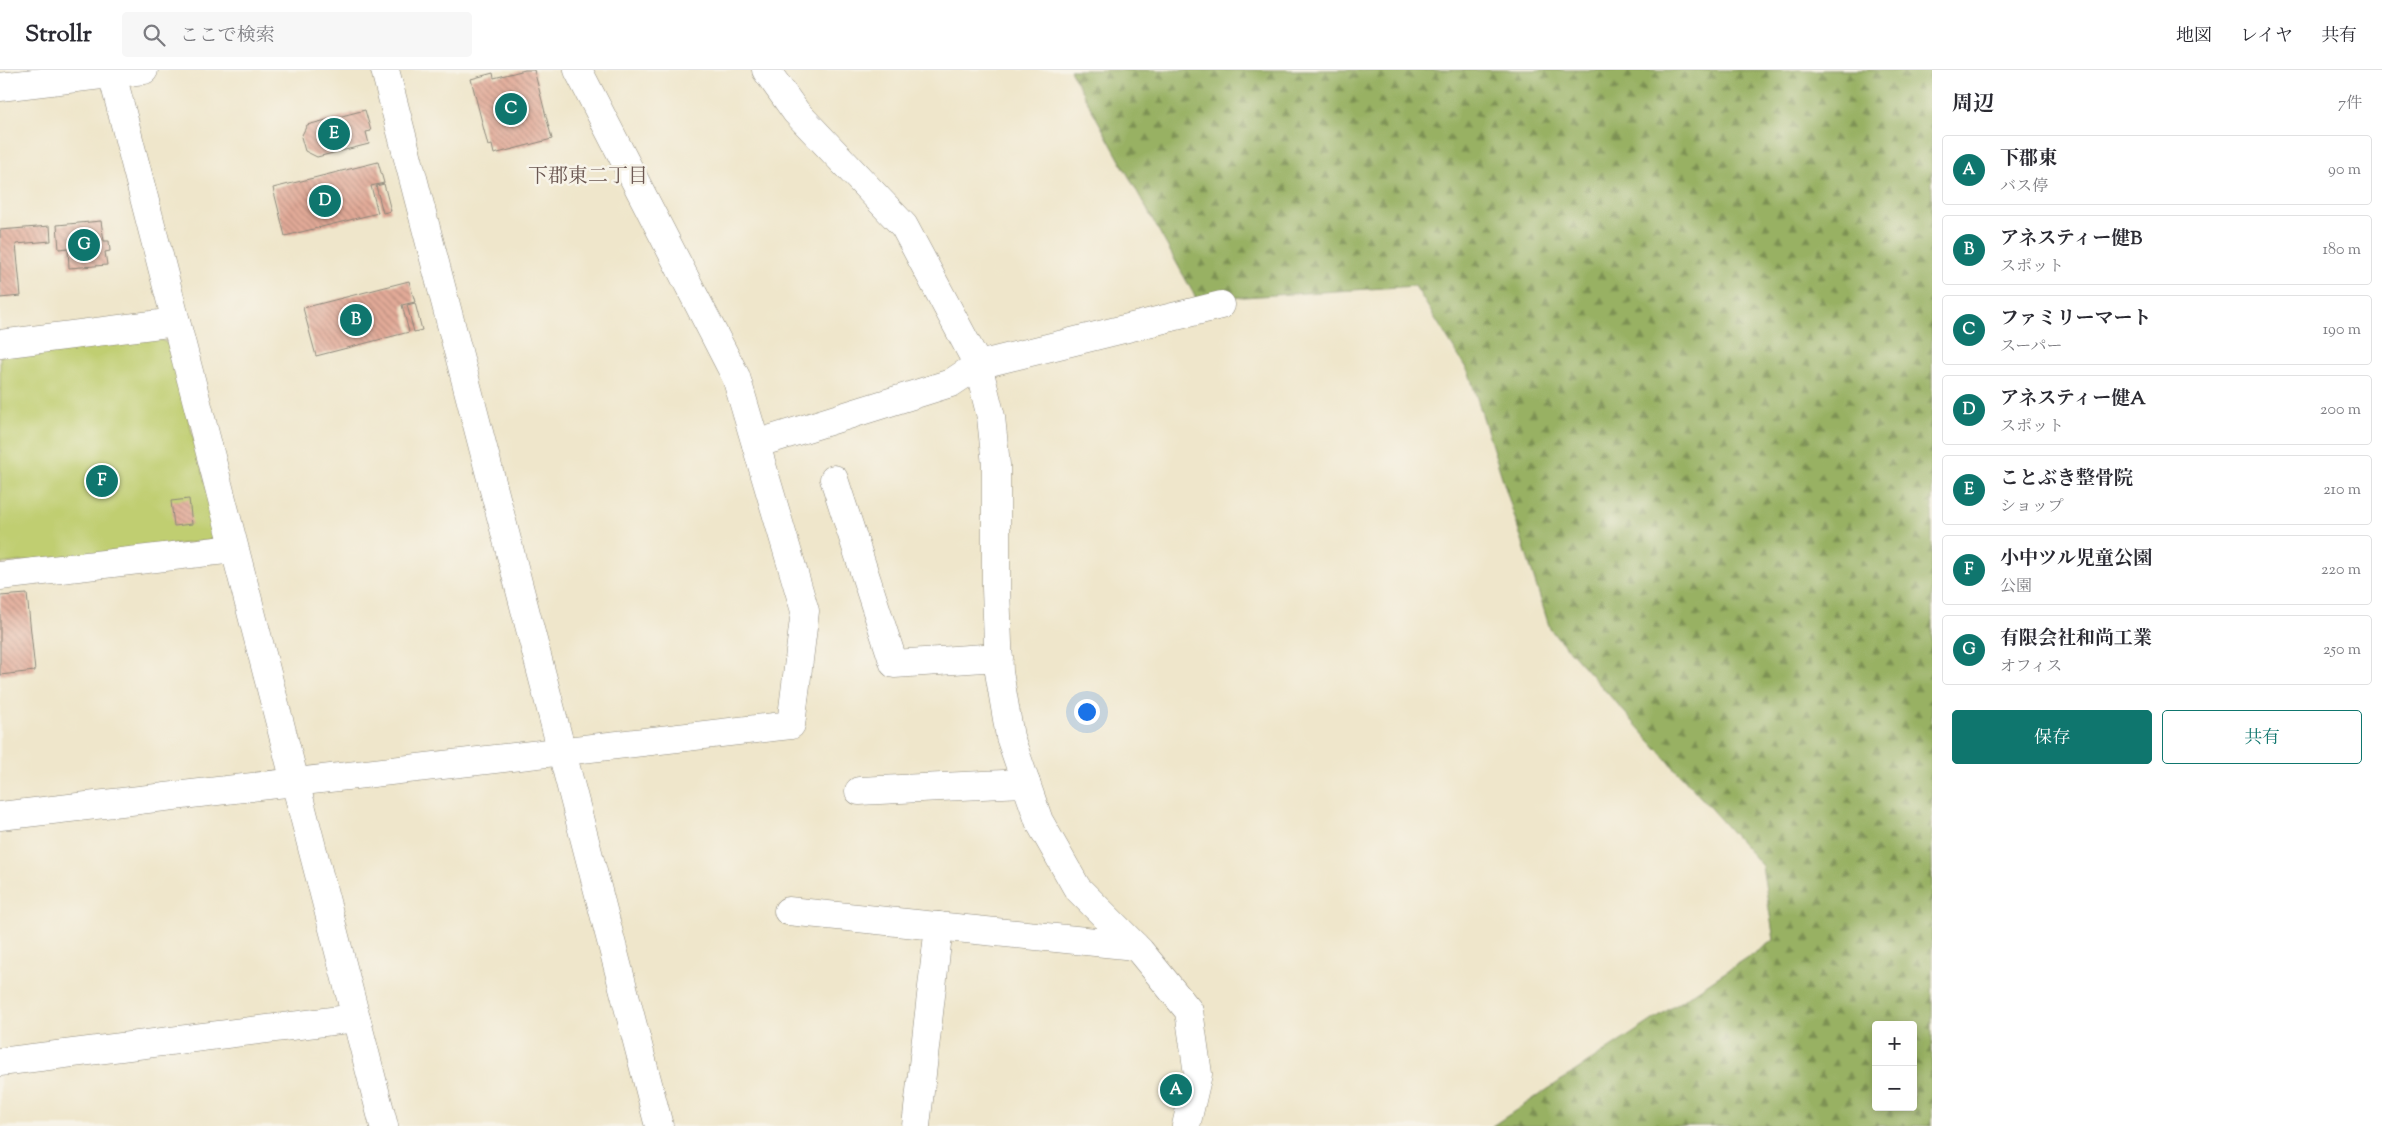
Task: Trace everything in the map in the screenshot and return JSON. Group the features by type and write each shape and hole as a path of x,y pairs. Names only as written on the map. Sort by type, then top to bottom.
{"street":[{"path":"0,87 111,72 144,70"},
{"path":"385,70 659,1126"},
{"path":"0,816 791,725 805,611 736,377 578,70"},
{"path":"766,70 796,112 904,226 978,364 991,417 996,465 996,588 999,672 1010,737 1038,821 1077,888 1135,946 1189,1011 1198,1074 1186,1126"},
{"path":"111,72 384,1126"},
{"path":"756,444 950,384 978,364 1221,305"},
{"path":"0,344 176,322"},
{"path":"834,479 894,664 999,657"},
{"path":"0,576 234,550"},
{"path":"859,791 1026,783"},
{"path":"788,911 1135,946"},
{"path":"916,1126 939,926"},
{"path":"0,1062 356,1018"}],"green space":[{"path":"1070,70 1932,70 1932,1126 1492,1126 1774,940 1762,866 1550,629 1469,373 1415,286 1197,300"},
{"path":"156,337 169,344 217,527 210,541 0,564 0,356"}],"building":[{"path":"525,70 534,70 552,139 494,154 492,145 488,146 471,79 493,73 494,78"},
{"path":"365,110 371,131 366,132 369,144 317,157 305,151 301,137 307,125"},
{"path":"378,162 384,183 371,186 378,213 285,236 273,188"},
{"path":"384,184 391,211 383,213 376,186"},
{"path":"101,221 104,241 109,241 110,251 105,252 107,265 69,268 68,248 59,249 57,225"},
{"path":"50,226 51,241 16,244 21,296 0,298 0,230"},
{"path":"409,281 415,302 402,305 409,332 316,356 303,308"},
{"path":"415,303 422,330 414,332 407,305"},
{"path":"189,499 192,524 174,526 171,501"},
{"path":"27,594 35,671 0,675 0,596"}],"place":[{"name":"ファミリーマート","path":"511,109"},
{"name":"ことぶき整骨院","path":"334,134"},
{"name":"アネスティー健A","path":"325,201"},
{"name":"有限会社和尚工業","path":"84,245"},
{"name":"アネスティー健B","path":"356,320"},
{"name":"小中ツル児童公園","path":"102,481"},
{"name":"下郡東","path":"1176,1090"}],"district":[{"name":"下郡東二丁目","path":"588,175"}]}
